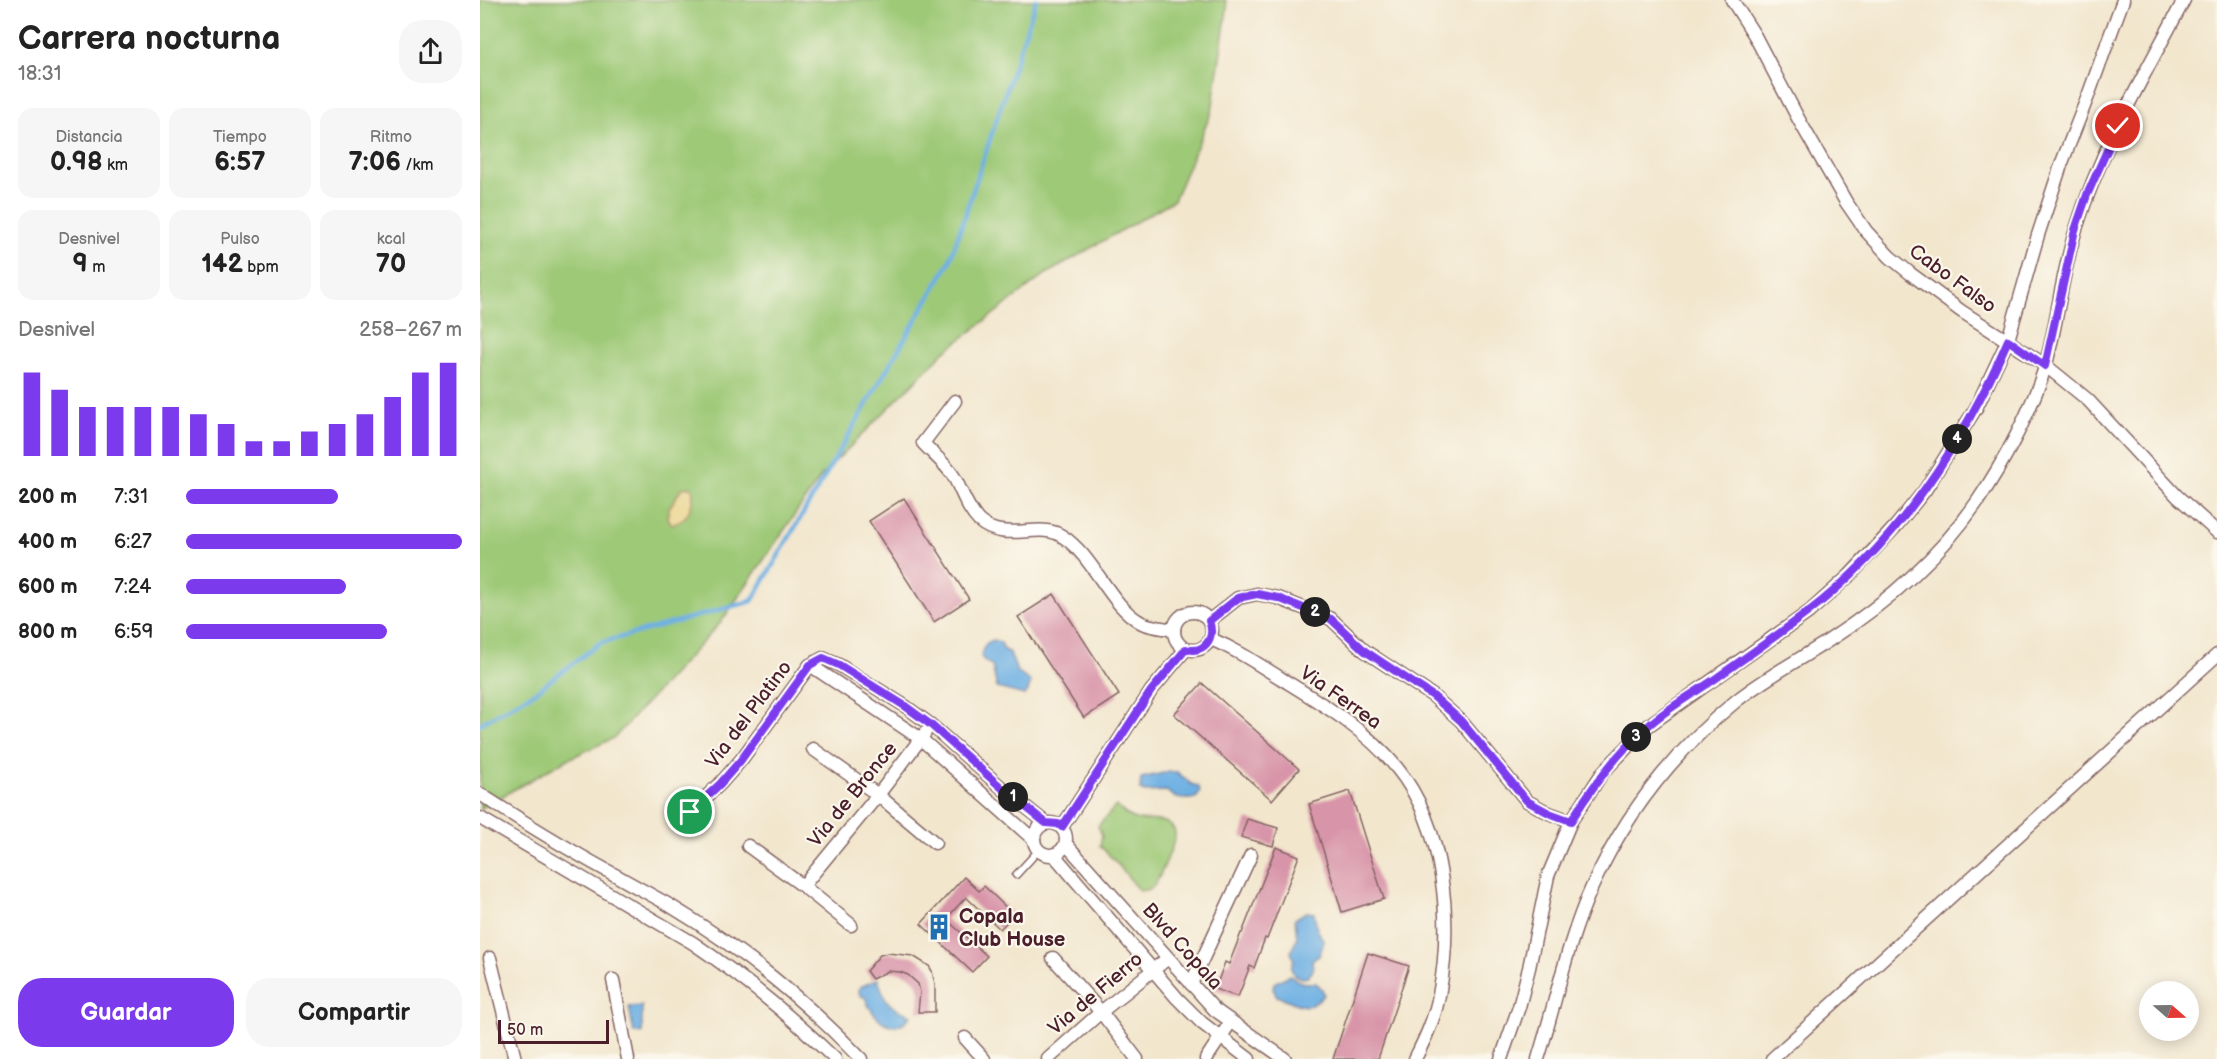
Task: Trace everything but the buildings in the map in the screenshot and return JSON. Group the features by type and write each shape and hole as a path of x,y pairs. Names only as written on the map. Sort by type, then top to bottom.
{"street":[{"name":"Cabo Falso","path":"1732,0 1755,36 1846,202 1866,231 1890,257 1911,274 1961,311 2045,366 2088,400 2177,496 2217,532"},
{"path":"1502,1059 1522,997 1548,876 1571,821 1603,771 1649,725 1809,612 1850,575 1896,526 1925,490 1976,408 2008,340 2061,165 2123,0"},
{"path":"1538,1059 1575,932 1592,888 1613,846 1641,801 1669,764 1705,728 1738,700 1779,670 1872,611 1920,569 1977,502 2000,465 2024,417 2045,366 2075,230 2087,195 2118,126 2184,0"},
{"path":"955,401 923,444 953,475 971,512 981,522 1014,533 1044,530 1058,532 1076,546 1134,618 1147,625 1174,630"},
{"path":"1209,621 1238,598 1257,594 1278,598 1331,619 1365,651 1433,696 1461,721 1527,801 1549,813 1571,821"},
{"path":"1188,612 1200,613 1209,621 1211,639 1203,648 1186,649 1176,641 1174,630 1178,619 1188,612"},
{"name":"Via Ferrea","path":"1211,639 1245,654 1337,712 1362,732 1398,769 1414,792 1431,832 1440,870 1445,932 1439,997 1415,1059"},
{"path":"1066,844 1060,853 1049,856 921,739 810,665 819,658 828,659 905,706 931,725 1002,788 1046,823 1058,824 1062,827 1151,691 1186,649"},
{"path":"1772,1059 2217,655"},
{"name":"Via del Platino","path":"690,812 720,784 741,760 810,665"},
{"name":"Via de Bronce","path":"803,886 878,795 931,725"},
{"path":"813,749 878,795 935,843"},
{"path":"480,794 548,837 669,904 705,928 775,980 818,1017 861,1059"},
{"path":"480,818 722,963 804,1029 835,1059"},
{"path":"1036,846 1037,829 1046,823"},
{"name":"Blvd Copala","path":"1062,827 1066,844 1215,1010 1230,1023 1284,1059"},
{"path":"748,846 851,925"},
{"name":"Blvd Copala","path":"1054,855 1177,998 1220,1039 1250,1059"},
{"path":"1191,984 1251,855"},
{"path":"490,958 515,1059"},
{"path":"1053,958 1101,1012 1137,1059"},
{"name":"Via de Fierro","path":"1048,1059 1153,968 1168,958"},
{"path":"614,981 628,1059"},
{"path":"1206,1059 1230,1023"},
{"path":"965,1038 984,1059"}],"lane":[{"path":"1016,875 1036,846"}],"green space":[{"path":"480,0 1226,0 1227,9 1212,111 1174,200 1046,274 944,352 822,475 721,622 614,738 564,761 480,809"},
{"path":"1116,806 1132,818 1168,823 1174,831 1174,839 1166,861 1156,883 1150,889 1140,891 1100,846 1102,836 1098,826"}],"sand":[{"path":"692,487 693,498 690,510 683,519 672,524 667,518 669,508 682,488"}],"water":[{"path":"994,640 1001,643 1004,650 1010,653 1017,672 1031,682 1024,695 997,688 992,665 985,662 981,656 985,645"},
{"path":"1177,772 1191,784 1198,786 1200,791 1197,797 1182,799 1166,791 1145,792 1140,790 1141,778"},
{"path":"1306,912 1314,913 1317,929 1324,942 1319,956 1312,960 1313,970 1308,977 1302,978 1294,975 1291,968 1294,959 1291,952 1297,938 1295,919"},
{"path":"1290,975 1302,982 1316,983 1324,995 1307,1006 1277,996 1273,989 1274,983"},
{"path":"878,979 888,1003 911,1015 905,1022 891,1025 884,1022 872,1012 865,997 861,996 860,987"},
{"path":"642,1006 642,1033 634,1033 629,1007"}],"waterway":[{"path":"480,724 535,692 600,643 752,601 949,263 1036,0"}],"place":[{"name":"Copala Club House","path":"939,927"}],"route":[{"path":"690,812 720,784 741,760 810,665 819,658 823,658 839,665 905,706 931,725 1002,788 1046,823 1052,822 1062,827 1151,691 1186,649 1197,650 1208,644 1212,633 1209,621 1243,595 1257,594 1278,598 1331,619 1380,663 1433,696 1473,732 1527,801 1549,813 1571,821 1603,771 1649,725 1809,612 1850,575 1896,526 1925,490 1976,408 2008,340 2045,366 2075,230 2087,195 2118,126"}]}
